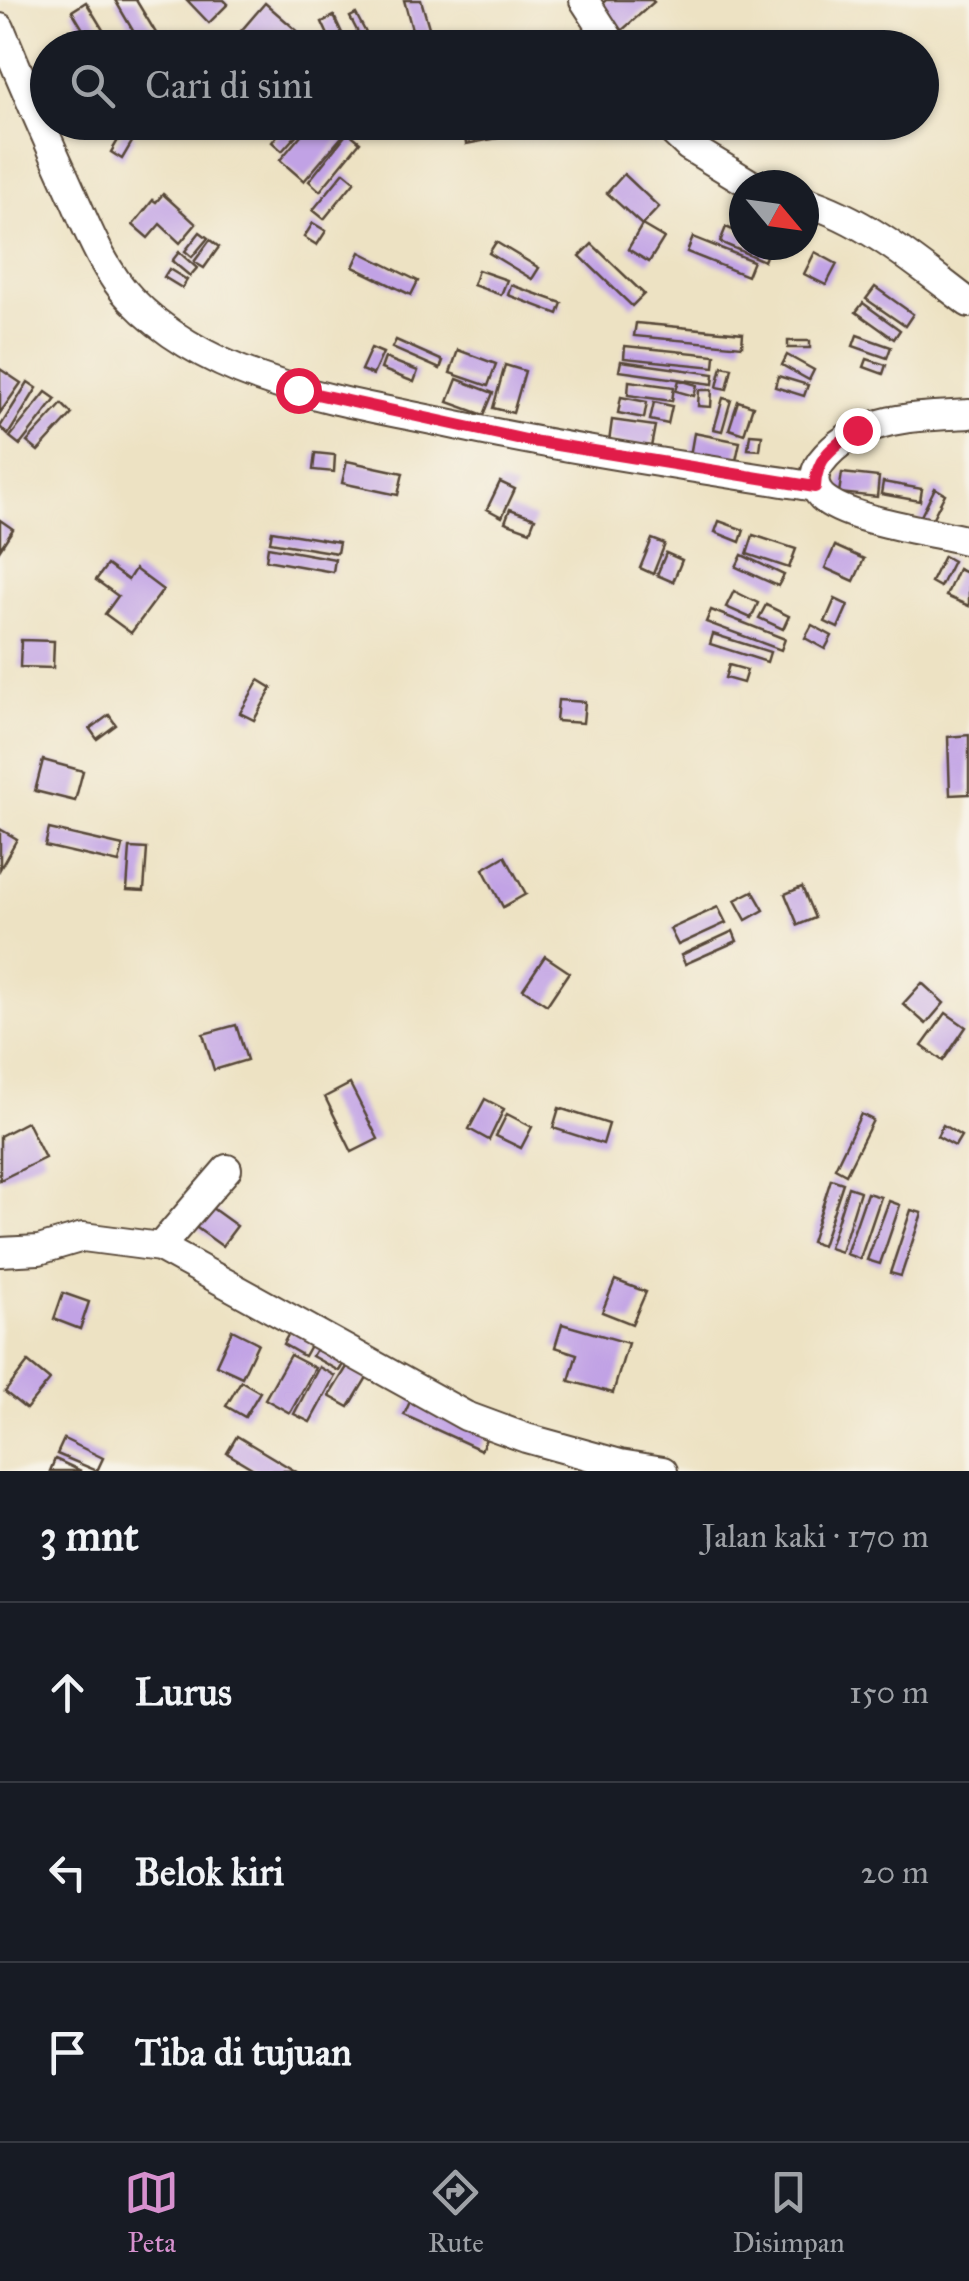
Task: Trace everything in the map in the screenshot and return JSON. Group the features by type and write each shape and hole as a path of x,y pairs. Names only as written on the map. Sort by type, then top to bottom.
{"street":[{"path":"584,0 604,30"},
{"path":"0,28 30,101"},
{"path":"47,140 105,262 129,298 184,344 265,378 348,403 526,440 815,487"},
{"path":"682,140 729,171"},
{"path":"819,206 837,212 913,260 969,303"},
{"path":"969,414 921,417 857,430 832,448 815,470 815,487 823,498 838,506 892,524 969,542"},
{"path":"160,1246 227,1169"},
{"path":"0,1252 39,1250 82,1237 160,1246 466,1416 526,1438 620,1464 663,1471"}],"building":[{"path":"115,0 136,0 154,30 132,30"},
{"path":"187,0 224,0 228,4 209,23"},
{"path":"404,0 421,0 430,30 412,30"},
{"path":"606,0 654,2 622,30 616,30 597,8"},
{"path":"86,2 103,30 83,30 72,11"},
{"path":"265,3 296,30 242,30"},
{"path":"356,14 364,30 357,30 350,17"},
{"path":"334,16 341,30 326,30 322,22"},
{"path":"118,140 133,140 122,159 111,152"},
{"path":"274,140 292,140 282,151"},
{"path":"297,140 339,140 304,181 280,160"},
{"path":"342,140 360,142 320,191 309,181"},
{"path":"344,172 355,181 324,219 313,210"},
{"path":"624,174 659,207 642,225 607,193"},
{"path":"163,194 196,224 180,243 160,224 148,238 133,225 153,200 156,202"},
{"path":"313,223 326,231 317,245 304,237"},
{"path":"642,225 664,238 649,262 628,249"},
{"path":"726,227 729,228 729,246 720,242"},
{"path":"200,232 208,238 192,257 185,251"},
{"path":"693,237 729,251 729,260 753,261 747,276 687,252"},
{"path":"210,240 219,247 204,268 194,262"},
{"path":"496,242 539,268 532,279 489,253"},
{"path":"592,244 644,294 632,306 580,256"},
{"path":"179,252 197,268 190,276 172,261"},
{"path":"360,252 418,281 411,295 353,267"},
{"path":"819,254 837,264 826,285 804,274 811,260 819,260"},
{"path":"169,269 187,280 182,288 164,277"},
{"path":"478,270 507,280 501,295 473,285"},
{"path":"511,285 562,303 558,314 508,295"},
{"path":"875,287 913,314 905,326 866,299"},
{"path":"863,303 900,330 894,339 856,312"},
{"path":"636,323 743,333 742,346 634,336"},
{"path":"857,335 891,347 887,358 853,346"},
{"path":"396,340 443,361 440,369 392,348"},
{"path":"788,341 810,341 810,348 788,348"},
{"path":"625,346 715,355 714,367 624,358"},
{"path":"371,348 383,353 373,375 361,370"},
{"path":"458,350 496,364 488,386 450,373"},
{"path":"787,355 814,370 809,380 782,365"},
{"path":"385,358 418,371 414,382 381,369"},
{"path":"867,359 886,365 883,374 864,367"},
{"path":"621,361 714,374 713,384 619,371"},
{"path":"505,365 525,371 513,413 493,408"},
{"path":"722,366 732,368 727,389 717,387"},
{"path":"0,369 21,383 0,413"},
{"path":"778,376 808,385 804,396 775,387"},
{"path":"457,379 493,393 484,415 448,402"},
{"path":"679,380 697,385 694,396 676,391"},
{"path":"629,381 674,387 672,401 628,395"},
{"path":"28,382 37,388 8,435 0,427"},
{"path":"699,390 712,390 711,407 698,406"},
{"path":"46,392 56,399 20,445 10,437"},
{"path":"621,397 647,402 644,418 618,413"},
{"path":"723,398 731,400 722,431 714,429"},
{"path":"738,401 753,406 744,434 729,429"},
{"path":"654,402 672,406 668,424 650,420"},
{"path":"62,404 72,414 38,451 27,442"},
{"path":"612,420 655,426 651,447 609,442"},
{"path":"694,433 740,442 735,465 690,456"},
{"path":"750,434 762,435 760,450 748,449"},
{"path":"315,453 335,455 334,472 313,470"},
{"path":"347,461 403,473 398,495 342,483"},
{"path":"842,473 879,477 877,497 839,493"},
{"path":"500,482 515,489 502,517 487,509"},
{"path":"883,482 922,489 920,501 881,494"},
{"path":"935,488 945,494 929,525 919,520"},
{"path":"510,509 535,518 530,531 505,522"},
{"path":"0,520 13,529 0,549"},
{"path":"719,521 744,530 740,542 715,532"},
{"path":"272,531 339,542 337,553 270,542"},
{"path":"753,535 796,549 789,568 747,554"},
{"path":"652,539 665,544 653,574 640,568"},
{"path":"835,546 864,559 854,581 825,568"},
{"path":"268,547 335,559 333,572 266,560"},
{"path":"666,553 682,560 673,582 657,575"},
{"path":"742,555 784,575 778,586 736,567"},
{"path":"944,556 953,561 940,587 931,582"},
{"path":"107,565 128,580 135,569 163,590 131,633 105,614 118,596 96,580"},
{"path":"958,569 969,574 969,606 946,596"},
{"path":"734,591 758,603 751,618 726,607"},
{"path":"835,599 848,605 838,628 825,622"},
{"path":"766,605 789,616 783,629 759,618"},
{"path":"711,610 785,639 781,650 706,622"},
{"path":"812,625 832,636 825,649 805,638"},
{"path":"713,634 770,652 767,662 710,644"},
{"path":"21,640 54,641 53,668 20,667"},
{"path":"729,665 747,670 743,683 725,678"},
{"path":"259,680 272,688 254,720 240,713"},
{"path":"558,700 585,702 583,723 556,721"},
{"path":"109,715 116,725 97,739 90,729"},
{"path":"969,735 969,794 950,795 948,737"},
{"path":"43,760 83,771 75,801 35,791"},
{"path":"0,829 17,839 0,869"},
{"path":"49,829 123,846 119,863 45,846"},
{"path":"130,848 147,849 144,891 127,890"},
{"path":"505,856 526,894 503,907 483,869"},
{"path":"802,887 815,918 798,925 785,894"},
{"path":"753,891 764,910 746,920 735,900"},
{"path":"718,907 726,923 678,945 670,929"},
{"path":"733,931 737,941 685,964 681,955"},
{"path":"545,956 569,972 547,1005 523,989"},
{"path":"922,983 944,1003 926,1024 903,1004"},
{"path":"946,1013 966,1027 943,1061 922,1046"},
{"path":"236,1025 247,1060 214,1070 203,1034"},
{"path":"350,1084 378,1139 352,1152 325,1097"},
{"path":"485,1099 504,1109 489,1140 469,1129"},
{"path":"559,1108 609,1124 603,1144 553,1128"},
{"path":"507,1114 532,1127 521,1148 496,1136"},
{"path":"861,1114 873,1120 846,1174 835,1168"},
{"path":"27,1122 45,1158 0,1180 0,1136"},
{"path":"943,1125 961,1136 955,1146 937,1136"},
{"path":"831,1179 843,1183 822,1246 811,1242"},
{"path":"848,1187 860,1191 841,1252 829,1248"},
{"path":"867,1193 881,1197 860,1259 846,1254"},
{"path":"889,1201 900,1205 880,1264 867,1260"},
{"path":"205,1203 237,1226 222,1246 190,1223"},
{"path":"911,1210 922,1213 901,1276 890,1273"},
{"path":"615,1280 646,1292 632,1324 602,1312"},
{"path":"63,1293 89,1302 80,1329 54,1319"},
{"path":"562,1324 628,1343 613,1393 569,1381 577,1354 555,1347"},
{"path":"292,1328 313,1340 304,1356 283,1344"},
{"path":"232,1330 258,1343 242,1377 216,1365"},
{"path":"319,1344 346,1359 339,1371 312,1356"},
{"path":"290,1355 315,1368 290,1413 265,1399"},
{"path":"28,1362 50,1380 26,1409 5,1392"},
{"path":"350,1362 369,1374 349,1407 329,1396"},
{"path":"319,1367 335,1376 310,1422 294,1414"},
{"path":"241,1381 260,1392 245,1417 226,1406"},
{"path":"413,1395 490,1430 481,1450 404,1415"},
{"path":"237,1436 295,1471 257,1471 227,1453"},
{"path":"64,1439 103,1458 97,1471 57,1454"},
{"path":"55,1459 81,1471 50,1471"}],"route":[{"path":"298,390 526,440 815,487 815,470 832,448 857,430"}]}
